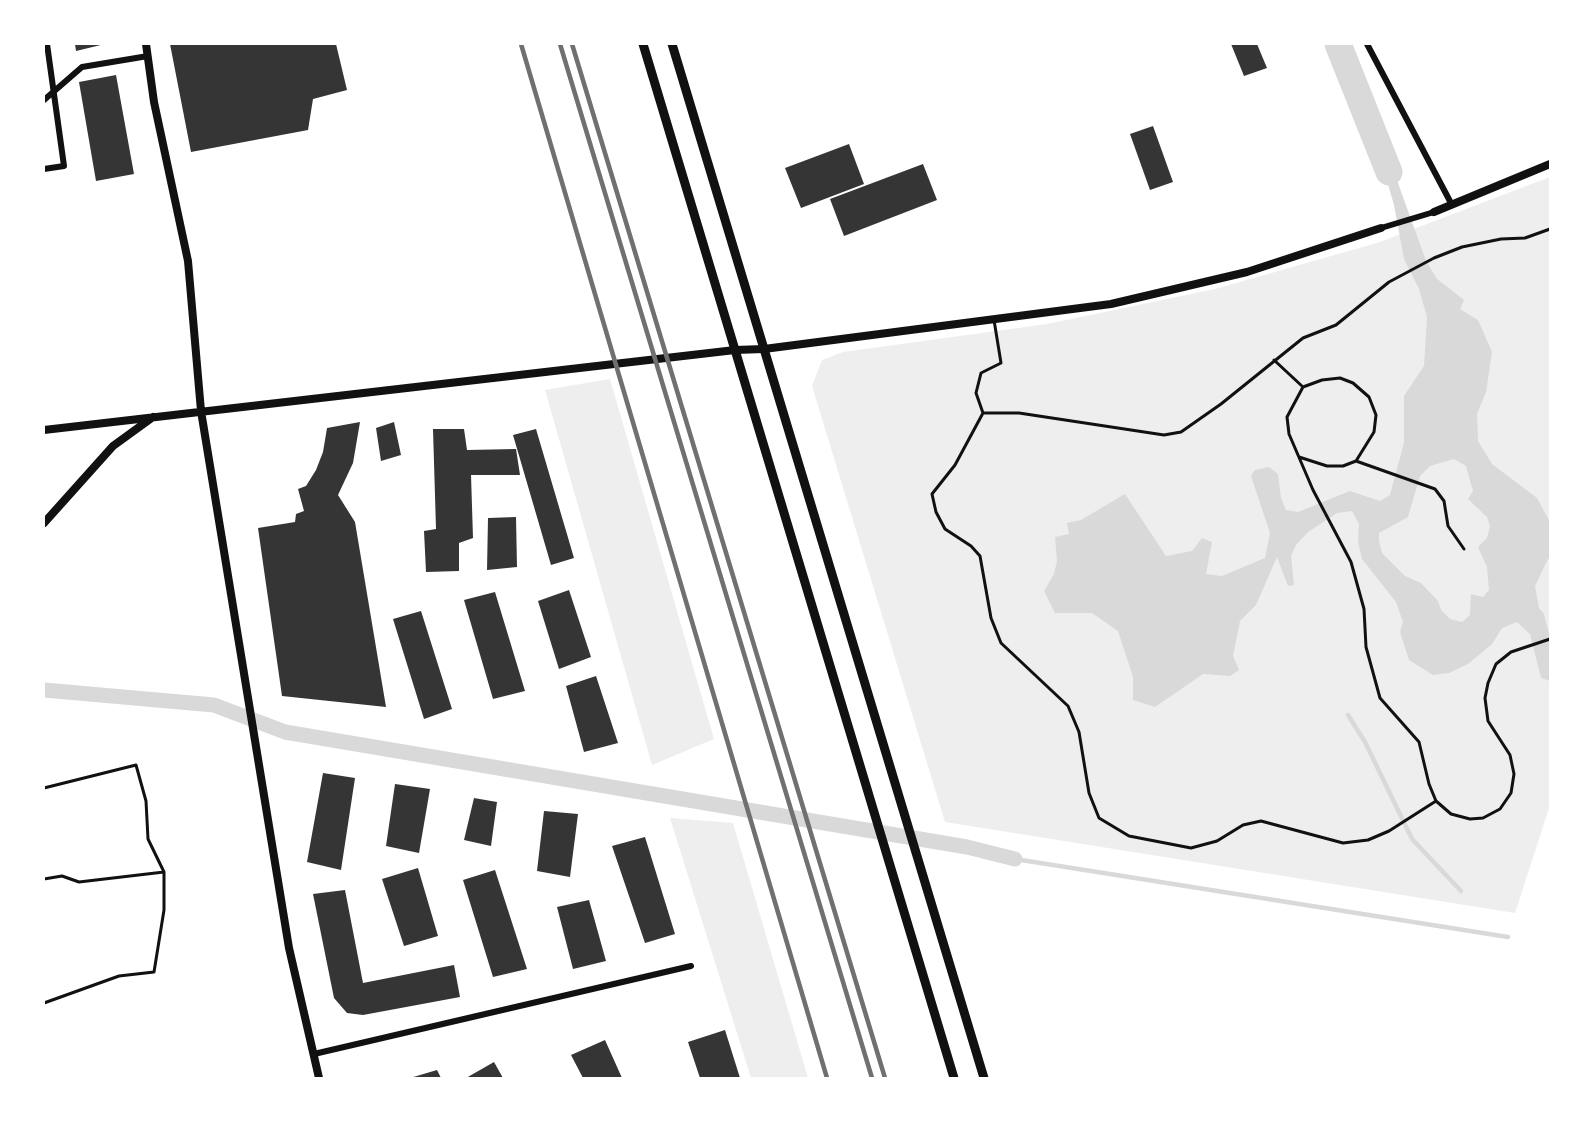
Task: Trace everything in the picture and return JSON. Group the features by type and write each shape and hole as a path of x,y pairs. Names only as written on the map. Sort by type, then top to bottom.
{"main road":[{"path":"643,44 892,879 954,1078"},
{"path":"672,44 984,1078"}],"street":[{"path":"44,169 64,166 47,44"},
{"path":"146,44 154,102 188,261 201,411 289,948 319,1078"},
{"path":"1367,44 1452,205"},
{"path":"44,100 82,67 148,56"},
{"path":"44,430 735,350 764,349 1111,304 1247,272 1434,212 1551,164"},
{"path":"44,523 113,446 154,416"},
{"path":"314,1054 691,966"}],"lane":[{"path":"983,414 1019,413 1164,435 1181,432 1221,404 1303,338 1336,325 1389,282 1434,258 1462,247 1501,239 1525,238 1551,229"},
{"path":"994,319 1001,363 981,373 976,393 983,414 955,465 932,494 936,512 945,529 971,546 980,556 991,618 1001,642 1068,706 1079,732 1089,793 1099,818 1129,836 1191,848 1217,840 1243,825 1262,821 1343,843 1368,840 1389,831 1436,801"},
{"path":"1274,360 1303,387"},
{"path":"1356,461 1374,432 1376,415 1369,397 1353,383 1340,378 1322,380 1303,387 1287,417 1289,434 1313,490 1352,562 1364,609 1366,647 1380,698 1419,742 1429,784 1436,801 1451,814 1470,819 1483,818 1500,809 1510,793 1514,774 1510,755 1488,721 1485,698 1488,683 1496,664 1511,652 1551,639"},
{"path":"1299,457 1326,466 1343,465 1356,461 1386,474 1436,489 1444,501 1448,526 1464,549"},
{"path":"44,788 136,765 146,801 148,839 164,872 164,910 154,972 119,976 44,1002"},
{"path":"44,879 62,876 79,882 164,872"}],"shaded area":[{"path":"1393,169 1426,261 1437,279 1464,300 1460,309 1478,320 1492,352 1486,392 1477,414 1478,441 1492,464 1537,498 1550,522 1550,555 1535,586 1539,608 1544,614 1550,638 1550,681 1541,678 1530,634 1517,622 1502,628 1492,644 1468,664 1449,673 1433,675 1409,660 1400,632 1403,622 1396,602 1362,559 1358,542 1359,524 1352,511 1337,513 1308,532 1296,545 1291,556 1294,585 1288,586 1277,557 1256,605 1240,621 1233,656 1239,670 1230,676 1203,674 1155,707 1133,700 1133,677 1118,631 1092,613 1055,613 1044,591 1054,574 1057,561 1055,537 1069,534 1067,523 1081,520 1125,494 1166,556 1192,551 1202,538 1212,542 1206,574 1222,576 1265,558 1270,533 1251,476 1255,470 1269,467 1278,474 1281,498 1286,510 1298,512 1350,491 1380,501 1390,495 1404,443 1404,396 1424,366 1427,317 1419,289 1404,259 1394,205 1385,174","holes":["1454,459 1466,466 1473,491 1468,499 1487,517 1490,526 1487,538 1478,547 1487,567 1489,590 1483,597 1471,594 1470,615 1462,622 1450,619 1441,610 1438,601 1421,583 1405,576 1382,553 1379,533 1408,517 1420,476 1430,466"]},
{"path":"1550,177 1550,805 1515,913 945,822 812,386 822,360 843,352 1047,324 1215,289 1377,243"},
{"path":"610,379 714,739 652,765 545,390"},
{"path":"670,818 733,823 808,1078 751,1078"}],"building":[{"path":"75,44 105,44 76,51"},
{"path":"170,44 336,44 347,90 313,99 308,130 191,152"},
{"path":"1231,44 1257,44 1267,68 1244,76"},
{"path":"116,75 134,174 96,181 79,82"},
{"path":"1153,126 1173,182 1150,190 1130,134"},
{"path":"849,144 864,184 801,208 785,168"},
{"path":"923,164 937,200 844,236 830,199"},
{"path":"360,422 353,463 338,495 355,522 386,707 282,696 258,528 295,522 296,514 304,511 298,489 306,486 316,470 323,452 327,428"},
{"path":"394,422 401,455 381,461 376,428"},
{"path":"433,429 464,429 467,450 516,449 520,475 471,475 473,538 459,543 459,571 426,572 424,531 436,529"},
{"path":"536,429 574,558 551,565 513,435"},
{"path":"516,517 517,567 487,570 488,518"},
{"path":"569,590 591,657 559,669 538,601"},
{"path":"495,592 525,691 493,699 464,600"},
{"path":"421,611 452,709 424,719 393,619"},
{"path":"596,676 618,743 584,752 566,686"},
{"path":"323,773 355,778 341,870 307,862"},
{"path":"395,784 430,789 419,853 386,846"},
{"path":"474,798 497,802 491,846 464,840"},
{"path":"544,811 578,814 570,877 537,871"},
{"path":"645,837 675,934 645,943 612,846"},
{"path":"418,868 438,936 404,946 382,879"},
{"path":"495,870 527,969 493,977 463,880"},
{"path":"345,890 363,983 454,965 460,997 363,1015 347,1013 334,998 313,894"},
{"path":"589,900 606,961 573,969 557,907"},
{"path":"725,1030 740,1078 700,1078 688,1042"},
{"path":"605,1040 622,1078 583,1078 571,1055"},
{"path":"494,1062 503,1078 466,1078"},
{"path":"437,1070 441,1078 410,1078"}],"waterway":[{"path":"1338,44 1389,172"},
{"path":"44,690 214,705 285,732 967,847 1015,859"},
{"path":"1348,715 1365,742 1412,839 1461,891"},
{"path":"1015,859 1508,937"}],"railway":[{"path":"521,44 827,1078"},
{"path":"560,44 872,1078"},
{"path":"572,44 885,1078"}]}
